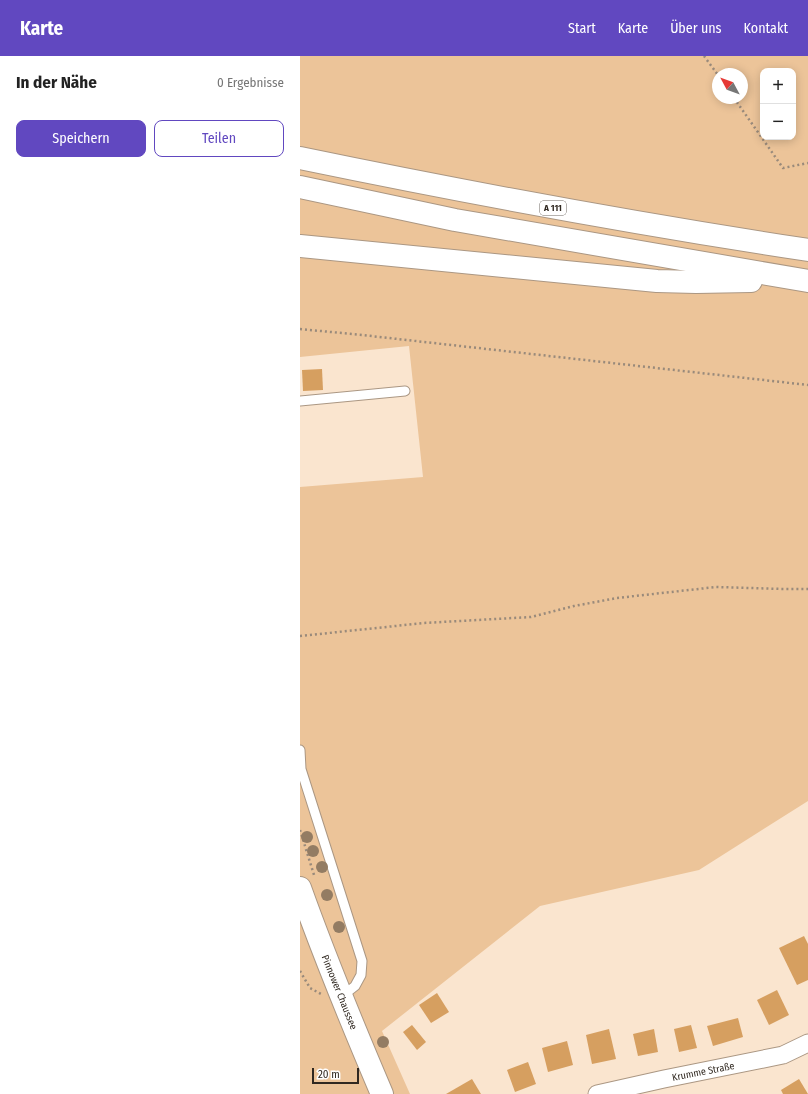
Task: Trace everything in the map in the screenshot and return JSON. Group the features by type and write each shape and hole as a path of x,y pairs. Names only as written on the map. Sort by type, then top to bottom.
{"main road":[{"name":"A 111","path":"300,158 399,179 552,208 720,237 808,250"},
{"path":"300,187 455,220 803,280"},
{"path":"300,246 657,281 696,282 803,280"},
{"name":"Pinnower Chaussee","path":"300,888 341,997 382,1094"}],"street":[{"name":"Krumme Straße","path":"597,1094 633,1090 664,1079 783,1055 808,1042"},
{"path":"783,1055 808,1055"}],"lane":[{"path":"300,401 406,390"},
{"path":"300,750 302,769 362,961 361,975 355,986 341,997"}],"path":[{"path":"704,56 713,68"},
{"path":"738,104 783,168 808,163"},
{"path":"300,329 808,385"},
{"path":"300,636 424,623 531,618 574,606 617,598 716,586 783,590 808,589"}],"shaded area":[{"path":"300,56 808,56 808,801 699,870 540,906 382,1031 410,1094 300,1094 300,487 423,477 409,346 300,357"}],"building":[{"path":"322,369 323,390 303,391 302,370"},
{"path":"804,936 808,944 808,980 797,985 779,948"},
{"path":"777,990 789,1015 769,1025 757,1000"},
{"path":"437,993 449,1012 431,1023 419,1005"},
{"path":"738,1018 743,1037 713,1046 707,1026"},
{"path":"412,1025 426,1042 417,1050 403,1032"},
{"path":"691,1025 697,1048 679,1052 674,1029"},
{"path":"609,1029 616,1059 592,1064 586,1035"},
{"path":"654,1029 658,1052 638,1056 633,1034"},
{"path":"567,1041 573,1065 548,1072 542,1048"},
{"path":"528,1062 536,1084 515,1092 507,1070"},
{"path":"472,1079 481,1094 446,1094"},
{"path":"799,1079 808,1094 783,1094 781,1090"}]}
